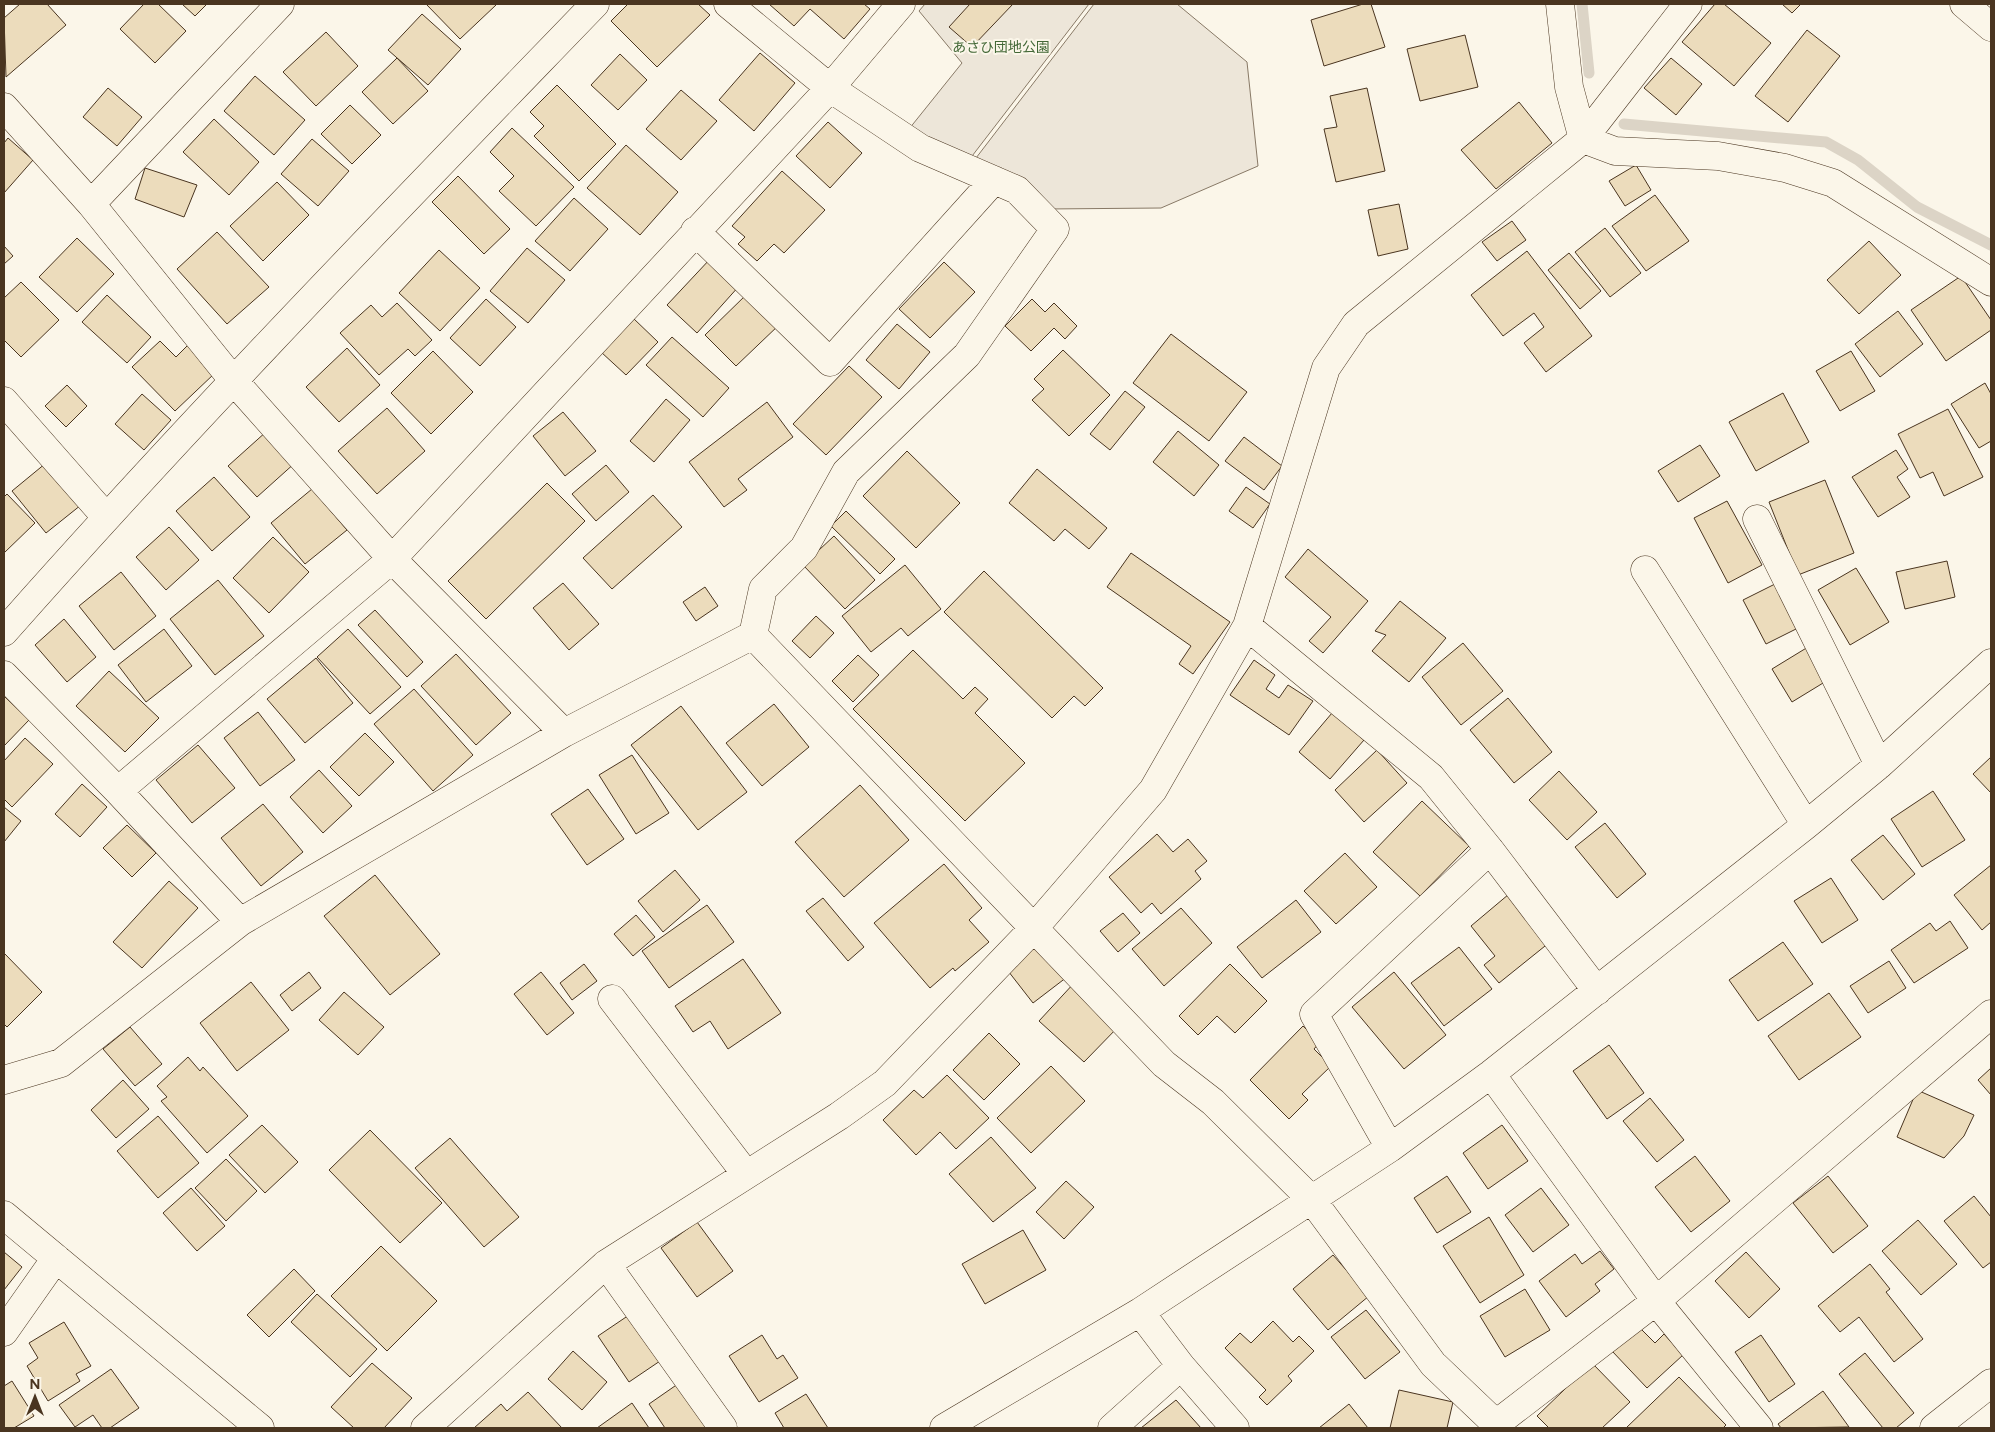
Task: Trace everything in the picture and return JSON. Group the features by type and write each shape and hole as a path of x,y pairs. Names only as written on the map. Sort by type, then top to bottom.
{"street":[{"path":"90,204 280,4"},
{"path":"4,632 106,517 233,380 595,4"},
{"path":"4,1080 62,1063 240,922 564,733 753,634 763,589 804,548 846,472 967,354 1055,229 1017,190 920,148 830,88 728,4"},
{"path":"118,791 392,559 830,88 901,4"},
{"path":"1560,4 1568,86 1583,139"},
{"path":"425,1428 606,1264 839,1116 885,1083 1034,928 1153,790 1247,626 1326,368 1356,324 1583,139 1688,4"},
{"path":"1964,4 1991,27"},
{"path":"4,107 90,204 233,380 392,559 564,733"},
{"path":"1583,139 1615,151 1718,156 1785,168 1833,183 1991,282"},
{"path":"695,231 830,362 994,180"},
{"path":"4,401 106,517"},
{"path":"1757,519 1879,765"},
{"path":"1645,570 1806,825"},
{"path":"1247,626 1431,777 1490,850 1597,991"},
{"path":"753,634 1164,1064 1213,1102 1312,1200 1433,1364 1496,1424 1656,1302 1991,1014"},
{"path":"958,1425 1140,1312 1390,1148 1597,991 1806,825 1879,765 1990,667"},
{"path":"4,675 118,791 240,922"},
{"path":"1390,1148 1314,1014 1490,850"},
{"path":"612,999 746,1174"},
{"path":"1490,1074 1656,1302 1759,1428"},
{"path":"4,1215 260,1428"},
{"path":"4,1332 56,1258"},
{"path":"606,1264 723,1428"},
{"path":"1140,1312 1181,1366 1236,1428"},
{"path":"1112,1428 1181,1366"},
{"path":"1934,1428 1991,1383"}],"green space":[{"name":"あさひ団地公園","path":"925,4 1089,4 969,160 909,129 962,63 919,11"},
{"path":"1094,4 1177,4 1247,62 1258,166 1161,208 1046,209 976,158"}],"building":[{"path":"20,4 47,4 66,25 6,77 4,18"},
{"path":"144,4 158,4 186,31 155,63 120,29"},
{"path":"182,4 207,4 195,16"},
{"path":"426,4 494,4 496,5 460,39"},
{"path":"628,4 698,4 710,15 657,67 611,21"},
{"path":"769,4 864,4 870,9 844,39 810,9 794,26"},
{"path":"970,4 1013,4 972,47 949,27"},
{"path":"1363,4 1371,4 1385,47 1324,66 1311,20"},
{"path":"1715,4 1724,4 1771,43 1734,86 1682,42"},
{"path":"1782,4 1801,4 1792,13"},
{"path":"422,14 461,49 428,85 388,50"},
{"path":"1807,30 1840,56 1788,122 1755,96"},
{"path":"326,32 358,66 316,106 283,72"},
{"path":"1465,35 1478,87 1420,101 1407,49"},
{"path":"760,53 795,83 754,131 719,100"},
{"path":"620,54 647,80 618,110 591,85"},
{"path":"397,58 428,91 393,124 362,92"},
{"path":"1671,58 1702,84 1676,115 1644,88"},
{"path":"255,76 305,120 274,155 224,111"},
{"path":"557,85 616,144 579,181 534,136 544,126 530,112"},
{"path":"108,88 142,117 117,146 83,117"},
{"path":"1367,88 1385,171 1336,182 1324,129 1337,127 1330,96"},
{"path":"681,90 717,121 681,160 646,129"},
{"path":"1519,102 1552,143 1496,189 1461,150"},
{"path":"350,105 381,135 352,164 321,134"},
{"path":"214,119 259,162 229,195 183,152"},
{"path":"828,122 862,153 830,188 796,156"},
{"path":"512,128 574,187 536,226 499,191 514,176 490,152"},
{"path":"8,138 33,160 4,193 4,143"},
{"path":"312,139 349,171 318,206 281,174"},
{"path":"626,145 678,192 640,235 587,188"},
{"path":"1636,165 1651,190 1625,206 1609,181"},
{"path":"145,168 197,185 184,217 135,199"},
{"path":"782,171 825,210 784,253 774,244 757,261 738,244 745,237 732,226"},
{"path":"458,176 510,229 484,254 432,202"},
{"path":"277,182 309,215 263,261 230,226"},
{"path":"1655,195 1689,241 1646,271 1612,226"},
{"path":"574,198 608,229 570,271 535,241"},
{"path":"1399,204 1408,249 1378,256 1368,210"},
{"path":"1512,221 1526,240 1497,261 1482,242"},
{"path":"1605,228 1641,273 1610,297 1575,252"},
{"path":"217,232 269,287 227,324 177,269"},
{"path":"77,238 114,274 77,312 39,277"},
{"path":"1869,241 1901,275 1859,314 1827,280"},
{"path":"4,246 13,256 4,264"},
{"path":"527,248 565,280 528,323 490,291"},
{"path":"439,250 480,288 440,331 399,293"},
{"path":"1527,251 1592,336 1546,372 1524,343 1544,327 1534,313 1503,336 1471,295"},
{"path":"1569,253 1601,291 1580,309 1548,270"},
{"path":"711,258 740,285 697,333 667,305"},
{"path":"944,262 975,292 930,338 899,309"},
{"path":"1961,276 1991,320 1991,330 1946,361 1911,310"},
{"path":"21,282 59,320 21,357 4,340 4,298"},
{"path":"748,293 780,324 736,366 705,335"},
{"path":"107,295 151,337 127,363 82,322"},
{"path":"486,299 516,327 480,366 450,338"},
{"path":"1032,299 1045,312 1054,303 1077,326 1065,339 1054,328 1031,351 1005,326"},
{"path":"397,303 432,340 415,356 408,349 379,375 340,333 371,305 382,317"},
{"path":"1898,311 1923,344 1880,377 1855,344"},
{"path":"633,318 658,342 626,375 601,352"},
{"path":"897,324 930,352 899,389 866,360"},
{"path":"1171,334 1247,392 1209,441 1133,383"},
{"path":"672,337 729,388 703,417 646,365"},
{"path":"160,341 176,357 188,345 215,373 175,411 132,367"},
{"path":"347,348 380,385 339,422 306,387"},
{"path":"1063,350 1110,395 1069,436 1032,400 1044,389 1034,379"},
{"path":"433,351 473,392 431,434 391,393"},
{"path":"1851,351 1875,391 1840,411 1816,371"},
{"path":"849,366 882,397 826,455 793,424"},
{"path":"1985,383 1991,394 1991,441 1979,448 1951,404"},
{"path":"67,385 87,406 66,427 45,406"},
{"path":"1125,391 1145,407 1110,450 1090,434"},
{"path":"1783,393 1809,442 1756,471 1729,422"},
{"path":"142,394 171,420 144,450 115,424"},
{"path":"666,399 690,420 654,462 630,441"},
{"path":"767,402 793,437 738,479 747,490 724,507 689,462"},
{"path":"387,408 425,451 377,494 338,451"},
{"path":"1948,409 1983,477 1944,496 1933,472 1920,478 1898,434"},
{"path":"563,412 596,451 565,476 533,436"},
{"path":"267,431 296,462 257,497 228,466"},
{"path":"1178,431 1219,465 1194,496 1153,462"},
{"path":"1244,437 1282,466 1264,490 1225,461"},
{"path":"1700,445 1720,476 1678,502 1658,471"},
{"path":"1896,450 1908,469 1897,477 1910,497 1878,517 1852,477"},
{"path":"907,451 960,503 916,548 863,496"},
{"path":"46,463 81,505 46,533 12,491"},
{"path":"606,465 629,492 596,521 572,494"},
{"path":"1037,469 1107,528 1089,549 1065,529 1054,541 1009,503"},
{"path":"214,477 250,517 212,551 176,511"},
{"path":"1825,480 1854,553 1798,575 1769,502"},
{"path":"547,483 585,521 486,619 448,581"},
{"path":"1246,487 1270,504 1253,528 1229,511"},
{"path":"312,489 347,530 305,564 271,523"},
{"path":"7,494 35,523 4,553 4,497"},
{"path":"653,495 682,527 612,589 583,558"},
{"path":"1727,501 1762,565 1728,583 1694,518"},
{"path":"846,511 895,559 880,574 831,526"},
{"path":"169,527 199,560 166,590 136,557"},
{"path":"834,536 875,580 845,609 803,565"},
{"path":"273,537 309,572 269,613 233,578"},
{"path":"1308,549 1368,601 1323,653 1309,641 1331,617 1285,577"},
{"path":"1131,553 1230,622 1193,674 1179,664 1191,646 1107,587"},
{"path":"1947,561 1955,597 1905,609 1896,572"},
{"path":"905,565 941,609 908,636 901,628 871,652 842,616"},
{"path":"1856,568 1889,622 1850,645 1818,590"},
{"path":"984,571 1103,688 1085,706 1074,696 1052,718 944,612"},
{"path":"121,572 156,616 114,650 79,606"},
{"path":"218,580 264,636 215,675 170,619"},
{"path":"563,583 599,624 569,650 533,608"},
{"path":"1775,584 1798,628 1766,644 1743,600"},
{"path":"705,587 718,606 696,621 683,602"},
{"path":"1400,601 1446,638 1409,682 1372,651 1386,635 1375,631"},
{"path":"375,610 423,662 407,677 358,625"},
{"path":"816,616 834,633 810,658 792,641"},
{"path":"64,619 96,657 67,682 35,645"},
{"path":"164,629 192,666 146,702 118,665"},
{"path":"348,629 401,687 370,714 317,657"},
{"path":"1463,643 1503,691 1461,725 1422,677"},
{"path":"1808,647 1828,680 1792,702 1772,669"},
{"path":"913,650 963,699 975,687 988,699 975,713 1025,763 965,821 853,709"},
{"path":"456,654 511,713 476,745 421,686"},
{"path":"858,655 879,675 853,702 832,681"},
{"path":"316,658 353,703 305,743 267,699"},
{"path":"1254,660 1275,675 1266,689 1279,698 1288,685 1313,701 1289,735 1230,695"},
{"path":"109,671 159,718 125,752 76,706"},
{"path":"414,689 473,755 433,791 374,724"},
{"path":"4,696 29,720 4,746"},
{"path":"1508,698 1552,752 1514,783 1470,730"},
{"path":"774,704 809,747 762,786 726,743"},
{"path":"681,706 747,792 698,830 631,745"},
{"path":"258,712 295,760 260,786 224,738"},
{"path":"1332,713 1364,740 1330,779 1299,752"},
{"path":"365,733 394,762 359,796 330,767"},
{"path":"25,738 53,764 12,807 4,799 4,761"},
{"path":"198,745 235,788 192,823 156,780"},
{"path":"1377,750 1407,783 1364,822 1335,790"},
{"path":"632,755 669,813 636,834 599,775"},
{"path":"1991,757 1991,793 1973,774"},
{"path":"319,770 352,806 323,833 290,797"},
{"path":"1559,771 1597,812 1567,840 1529,800"},
{"path":"82,784 107,807 80,837 55,814"},
{"path":"860,785 909,840 844,897 795,842"},
{"path":"588,789 624,839 587,865 551,814"},
{"path":"1933,791 1965,840 1922,867 1891,819"},
{"path":"1422,801 1469,846 1420,896 1373,852"},
{"path":"263,804 303,852 261,886 221,838"},
{"path":"4,807 21,821 4,842"},
{"path":"1605,823 1646,874 1617,898 1575,847"},
{"path":"127,825 156,853 132,877 103,848"},
{"path":"1157,834 1173,852 1188,839 1207,861 1195,871 1201,879 1161,914 1152,903 1141,913 1109,877"},
{"path":"1883,835 1915,874 1883,900 1851,860"},
{"path":"1345,853 1377,887 1336,924 1304,891"},
{"path":"944,864 982,908 969,920 989,942 955,971 953,968 930,988 874,923"},
{"path":"1991,865 1991,922 1982,930 1954,895"},
{"path":"675,870 700,900 663,932 638,901"},
{"path":"375,875 440,954 390,995 324,916"},
{"path":"1831,878 1858,920 1822,943 1794,901"},
{"path":"169,881 198,908 142,968 113,942"},
{"path":"1515,889 1555,938 1499,983 1484,965 1495,956 1471,926"},
{"path":"823,898 864,947 848,961 806,911"},
{"path":"1296,900 1321,932 1262,978 1237,947"},
{"path":"707,905 734,942 669,988 642,951"},
{"path":"1181,908 1212,943 1164,986 1132,949"},
{"path":"1123,913 1140,933 1118,952 1100,931"},
{"path":"636,915 655,937 633,956 614,934"},
{"path":"1950,921 1968,948 1914,983 1891,950 1930,923 1936,931"},
{"path":"1040,942 1067,977 1033,1003 1005,967"},
{"path":"1783,942 1813,984 1758,1021 1729,980"},
{"path":"1459,947 1492,989 1444,1026 1411,983"},
{"path":"4,953 42,992 7,1027 4,1024"},
{"path":"743,959 781,1013 728,1049 710,1021 693,1032 675,1006"},
{"path":"1889,961 1906,988 1868,1013 1850,986"},
{"path":"584,964 597,981 572,1000 560,983"},
{"path":"1230,964 1267,1001 1235,1033 1217,1016 1198,1035 1179,1016"},
{"path":"309,972 321,988 292,1011 280,995"},
{"path":"541,972 574,1013 547,1035 514,994"},
{"path":"1394,972 1446,1035 1404,1069 1352,1007"},
{"path":"251,982 289,1030 237,1071 200,1023"},
{"path":"1075,982 1120,1025 1084,1062 1039,1021"},
{"path":"344,992 384,1027 358,1055 319,1020"},
{"path":"1829,993 1861,1037 1799,1080 1768,1036"},
{"path":"1303,1026 1320,1042 1314,1049 1331,1066 1302,1094 1308,1100 1289,1119 1250,1080"},
{"path":"130,1027 162,1064 135,1086 103,1049"},
{"path":"989,1033 1020,1064 984,1100 953,1070"},
{"path":"1609,1045 1644,1093 1607,1119 1573,1071"},
{"path":"188,1057 200,1071 203,1067 248,1116 207,1153 161,1101 167,1097 157,1086"},
{"path":"1051,1066 1085,1101 1031,1153 997,1118"},
{"path":"1991,1068 1991,1095 1978,1080"},
{"path":"947,1075 989,1118 956,1149 940,1132 916,1155 883,1120 914,1090 923,1098"},
{"path":"123,1080 149,1109 116,1138 91,1110"},
{"path":"1917,1090 1974,1115 1964,1136 1944,1158 1897,1137"},
{"path":"1650,1098 1684,1140 1657,1162 1623,1121"},
{"path":"158,1116 199,1163 158,1198 117,1151"},
{"path":"262,1125 298,1162 265,1193 229,1155"},
{"path":"1502,1125 1528,1161 1488,1189 1463,1153"},
{"path":"370,1130 442,1203 400,1243 329,1170"},
{"path":"991,1137 1036,1188 993,1222 949,1174"},
{"path":"450,1138 519,1217 484,1247 415,1168"},
{"path":"1695,1156 1730,1201 1691,1232 1655,1187"},
{"path":"226,1159 257,1191 226,1221 195,1188"},
{"path":"1447,1176 1471,1212 1437,1233 1414,1198"},
{"path":"1828,1176 1868,1226 1833,1253 1793,1203"},
{"path":"1066,1181 1094,1207 1064,1239 1036,1212"},
{"path":"191,1188 225,1226 197,1251 163,1213"},
{"path":"1541,1188 1569,1225 1533,1252 1505,1215"},
{"path":"1974,1196 1991,1217 1991,1262 1983,1268 1944,1221"},
{"path":"1489,1217 1524,1275 1480,1303 1443,1246"},
{"path":"1918,1220 1957,1264 1921,1295 1882,1251"},
{"path":"697,1222 733,1271 697,1297 661,1248"},
{"path":"1023,1230 1046,1270 985,1304 962,1264"},
{"path":"381,1246 437,1301 387,1351 331,1296"},
{"path":"1600,1251 1614,1269 1595,1284 1600,1291 1566,1317 1539,1281 1575,1254 1582,1264"},
{"path":"4,1252 22,1267 4,1290"},
{"path":"1746,1252 1780,1289 1749,1318 1715,1281"},
{"path":"1333,1255 1369,1296 1328,1330 1293,1289"},
{"path":"1870,1264 1890,1289 1886,1292 1923,1339 1894,1362 1859,1317 1840,1332 1818,1306"},
{"path":"294,1269 315,1291 269,1337 247,1315"},
{"path":"1525,1289 1550,1330 1505,1357 1480,1316"},
{"path":"317,1294 377,1349 350,1377 291,1322"},
{"path":"1366,1310 1400,1352 1365,1379 1331,1337"},
{"path":"632,1313 663,1359 629,1382 598,1336"},
{"path":"1273,1321 1293,1342 1299,1336 1314,1351 1288,1376 1292,1381 1267,1405 1259,1397 1266,1390 1225,1348 1240,1333 1251,1343"},
{"path":"64,1322 91,1366 76,1374 80,1381 48,1401 27,1366 38,1358 29,1343"},
{"path":"1639,1327 1655,1343 1664,1334 1683,1355 1647,1388 1612,1351"},
{"path":"762,1335 777,1359 783,1355 798,1378 759,1402 729,1356"},
{"path":"1761,1335 1795,1384 1769,1402 1735,1352"},
{"path":"573,1351 607,1382 582,1410 548,1379"},
{"path":"1865,1353 1914,1413 1896,1428 1883,1428 1839,1374"},
{"path":"372,1363 412,1398 384,1428 354,1428 331,1407"},
{"path":"1592,1363 1630,1402 1602,1428 1549,1428 1537,1416"},
{"path":"111,1369 139,1408 110,1428 102,1428 93,1415 75,1427 59,1405"},
{"path":"1679,1377 1726,1425 1723,1428 1626,1428"},
{"path":"685,1379 718,1428 665,1428 649,1404"},
{"path":"12,1381 34,1416 14,1428 4,1428 4,1386"},
{"path":"1399,1390 1453,1402 1447,1428 1390,1428"},
{"path":"1823,1391 1849,1427 1781,1428 1778,1424"},
{"path":"528,1392 562,1428 474,1428 501,1404 507,1411"},
{"path":"806,1394 828,1428 784,1428 775,1413"},
{"path":"1176,1400 1201,1428 1141,1428"},
{"path":"632,1403 649,1428 597,1428"},
{"path":"1349,1404 1368,1428 1319,1428"}],"waterway":[{"path":"1582,4 1589,73"},
{"path":"1624,124 1826,142 1858,160 1917,207 1991,245"}]}
